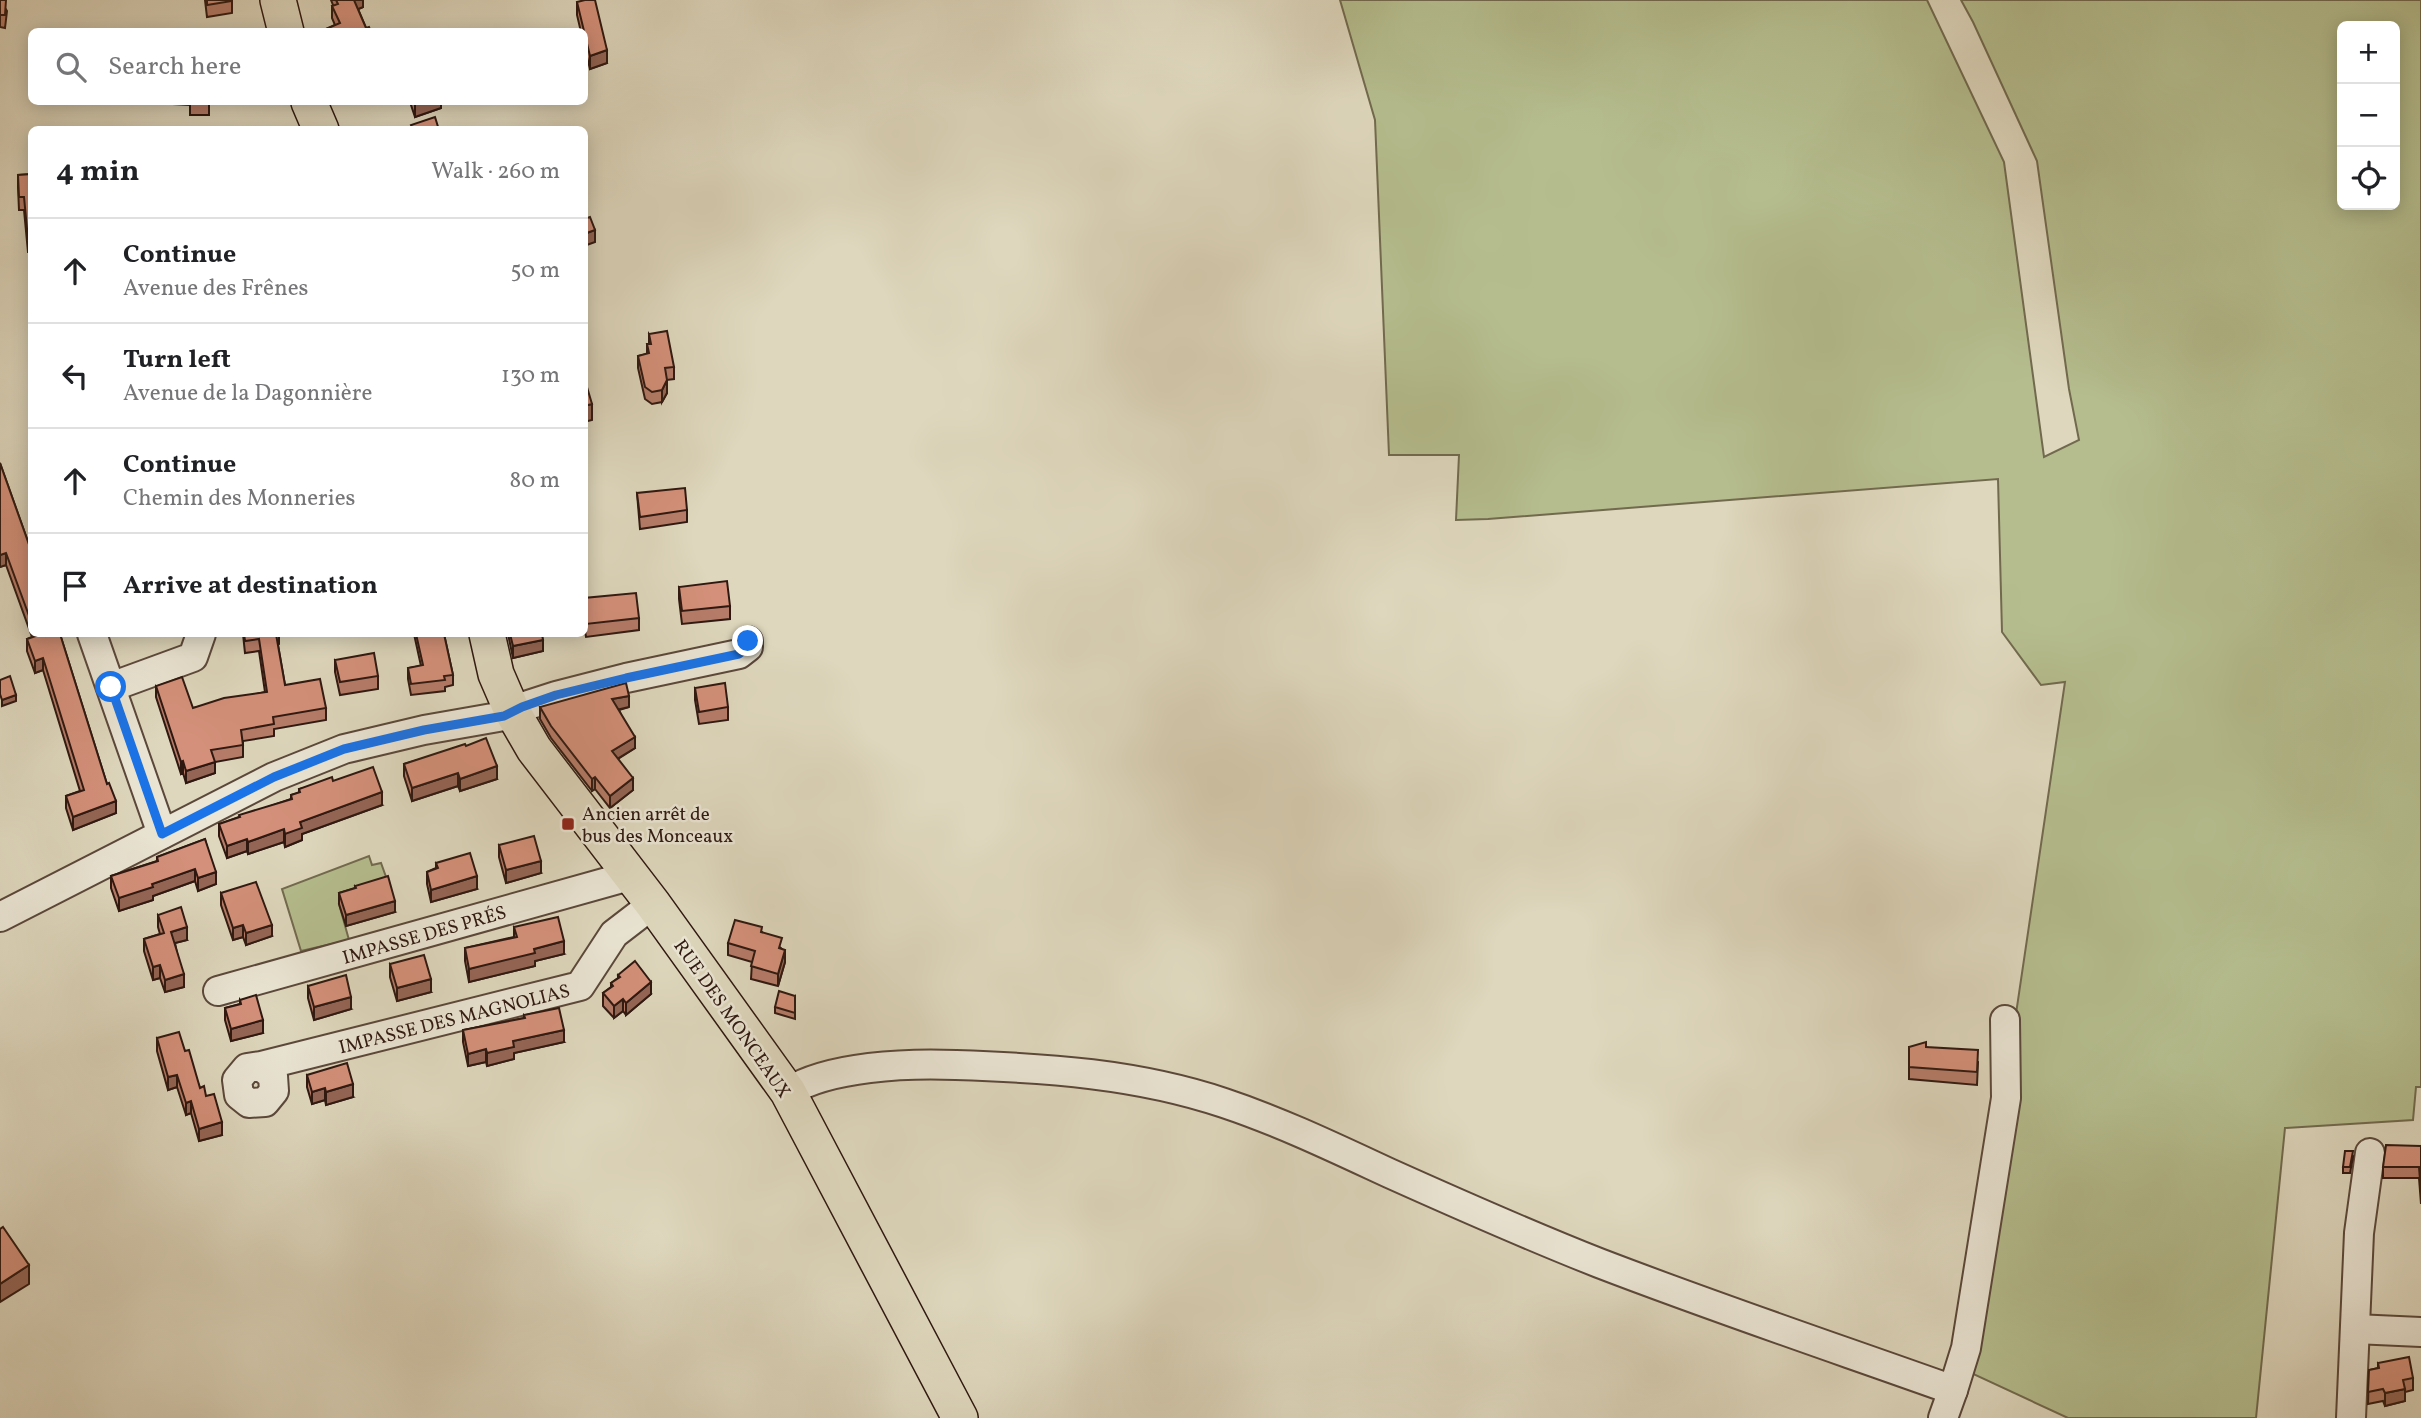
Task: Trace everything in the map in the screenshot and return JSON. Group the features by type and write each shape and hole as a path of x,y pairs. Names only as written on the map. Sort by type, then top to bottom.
{"main road":[{"path":"278,0 284,28"},
{"path":"310,105 319,126"},
{"name":"RUE DES MONCEAUX","path":"487,637 496,674 512,711 534,749 653,904 788,1092 960,1418"}],"street":[{"path":"93,637 162,834"},
{"path":"111,687 193,657 200,637"},
{"path":"0,917 274,777 344,749 424,730 504,716 556,695 739,654 748,647 748,641"},
{"name":"IMPASSE DES PRÉS","path":"218,991 629,876"},
{"name":"IMPASSE DES MAGNOLIAS","path":"261,1066 580,986 614,934 653,904"},
{"path":"1943,1418 1966,1348 2006,1098 2005,1020"},
{"path":"788,1092 825,1076 913,1065 1049,1070 1136,1080 1182,1091 1274,1121 1466,1208 1598,1262 1953,1391"},
{"path":"2351,1418 2359,1233 2370,1153"},
{"path":"2355,1329 2421,1332"}],"green space":[{"path":"1340,0 1927,0 2004,162 2044,457 2079,440 2069,389 2037,161 1961,0 2421,0 2421,1087 2416,1087 2413,1120 2285,1128 2256,1418 2068,1418 1971,1373 2013,1034 2065,682 2041,685 2002,632 1998,479 1456,520 1459,455 1389,455 1375,120"},
{"path":"369,856 372,865 381,863 390,888 339,904 349,940 301,951 282,889"}],"building":[{"path":"0,0 6,0 5,15 0,15"},
{"path":"207,0 232,0 232,1 207,5"},
{"path":"336,0 354,0 366,28 328,28 340,23 332,6 338,4"},
{"path":"595,0 607,50 590,56 588,28 583,28 577,2"},
{"path":"435,117 438,126 411,126"},
{"path":"28,174 28,239 24,197 19,197 18,175"},
{"path":"588,218 595,230 588,233"},
{"path":"667,331 674,367 665,368 667,380 662,390 652,392 645,387 638,356 649,353 649,334"},
{"path":"0,463 28,542 28,613 6,553 0,555"},
{"path":"685,488 687,510 640,517 637,493"},
{"path":"727,581 730,606 682,611 679,587"},
{"path":"636,593 639,618 588,624 588,598"},
{"path":"61,637 107,784 109,783 116,801 73,817 66,796 84,790 43,658 35,661 27,639"},
{"path":"244,637 277,637 285,685 320,679 326,708 273,717 274,724 241,730 243,745 211,750 215,762 186,771 156,686 182,677 193,708 224,698 267,692 259,639 245,641"},
{"path":"417,637 445,637 453,675 444,676 445,680 411,684 408,668 423,665"},
{"path":"511,637 542,637 543,640 513,646"},
{"path":"374,653 378,676 340,682 335,660"},
{"path":"10,676 16,695 2,700 0,680"},
{"path":"626,683 629,696 612,699 635,737 612,751 633,778 610,796 595,777 592,779 551,726 540,707"},
{"path":"725,683 728,707 699,712 695,688"},
{"path":"486,738 497,766 460,779 458,773 412,788 404,764"},
{"path":"373,767 382,792 300,822 302,828 285,834 284,829 248,842 247,839 227,846 219,824 292,799 291,795 300,792 299,789"},
{"path":"534,836 541,861 506,870 499,845"},
{"path":"205,839 216,872 198,878 195,869 119,898 111,876 158,861 157,857"},
{"path":"470,853 477,876 431,890 427,872 438,868 436,863"},
{"path":"388,876 395,901 346,915 339,893"},
{"path":"256,882 272,925 246,933 243,925 233,928 221,893"},
{"path":"181,907 187,927 171,932 184,974 165,980 160,965 153,967 144,939 164,933 158,915"},
{"path":"558,917 564,941 534,949 535,953 469,969 465,948 517,937 514,927"},
{"path":"735,920 762,927 761,932 782,938 779,948 785,950 778,974 751,966 755,951 728,943"},
{"path":"424,955 431,979 397,988 390,964"},
{"path":"635,961 651,982 626,1003 623,999 614,1006 603,993 613,986 611,983 620,977 618,975"},
{"path":"346,975 351,997 314,1007 308,986"},
{"path":"779,991 795,996 795,1013 775,1007"},
{"path":"256,995 263,1020 231,1029 225,1008 241,1004 240,1000"},
{"path":"559,1008 564,1030 513,1041 514,1047 487,1053 486,1049 468,1054 463,1030 525,1018 524,1015"},
{"path":"179,1032 185,1051 189,1050 200,1088 204,1086 206,1096 214,1094 222,1122 199,1129 191,1101 186,1103 177,1075 168,1077 157,1038"},
{"path":"1926,1042 1926,1047 1978,1050 1977,1072 1909,1067 1909,1047"},
{"path":"347,1063 353,1084 326,1092 325,1088 312,1092 307,1075"},
{"path":"2386,1145 2421,1146 2421,1193 2419,1167 2383,1167"},
{"path":"2345,1151 2353,1151 2350,1167 2343,1167"},
{"path":"3,1227 29,1265 0,1284 0,1229"},
{"path":"2409,1357 2413,1378 2403,1380 2405,1389 2385,1393 2383,1389 2368,1392 2369,1370 2379,1368 2378,1363"}],"place":[{"name":"Ancien arrêt de bus des Monceaux","path":"568,824"}],"route":[{"path":"111,687 162,834 274,777 344,749 424,730 504,716 556,695 739,654 748,647 748,641"}]}
